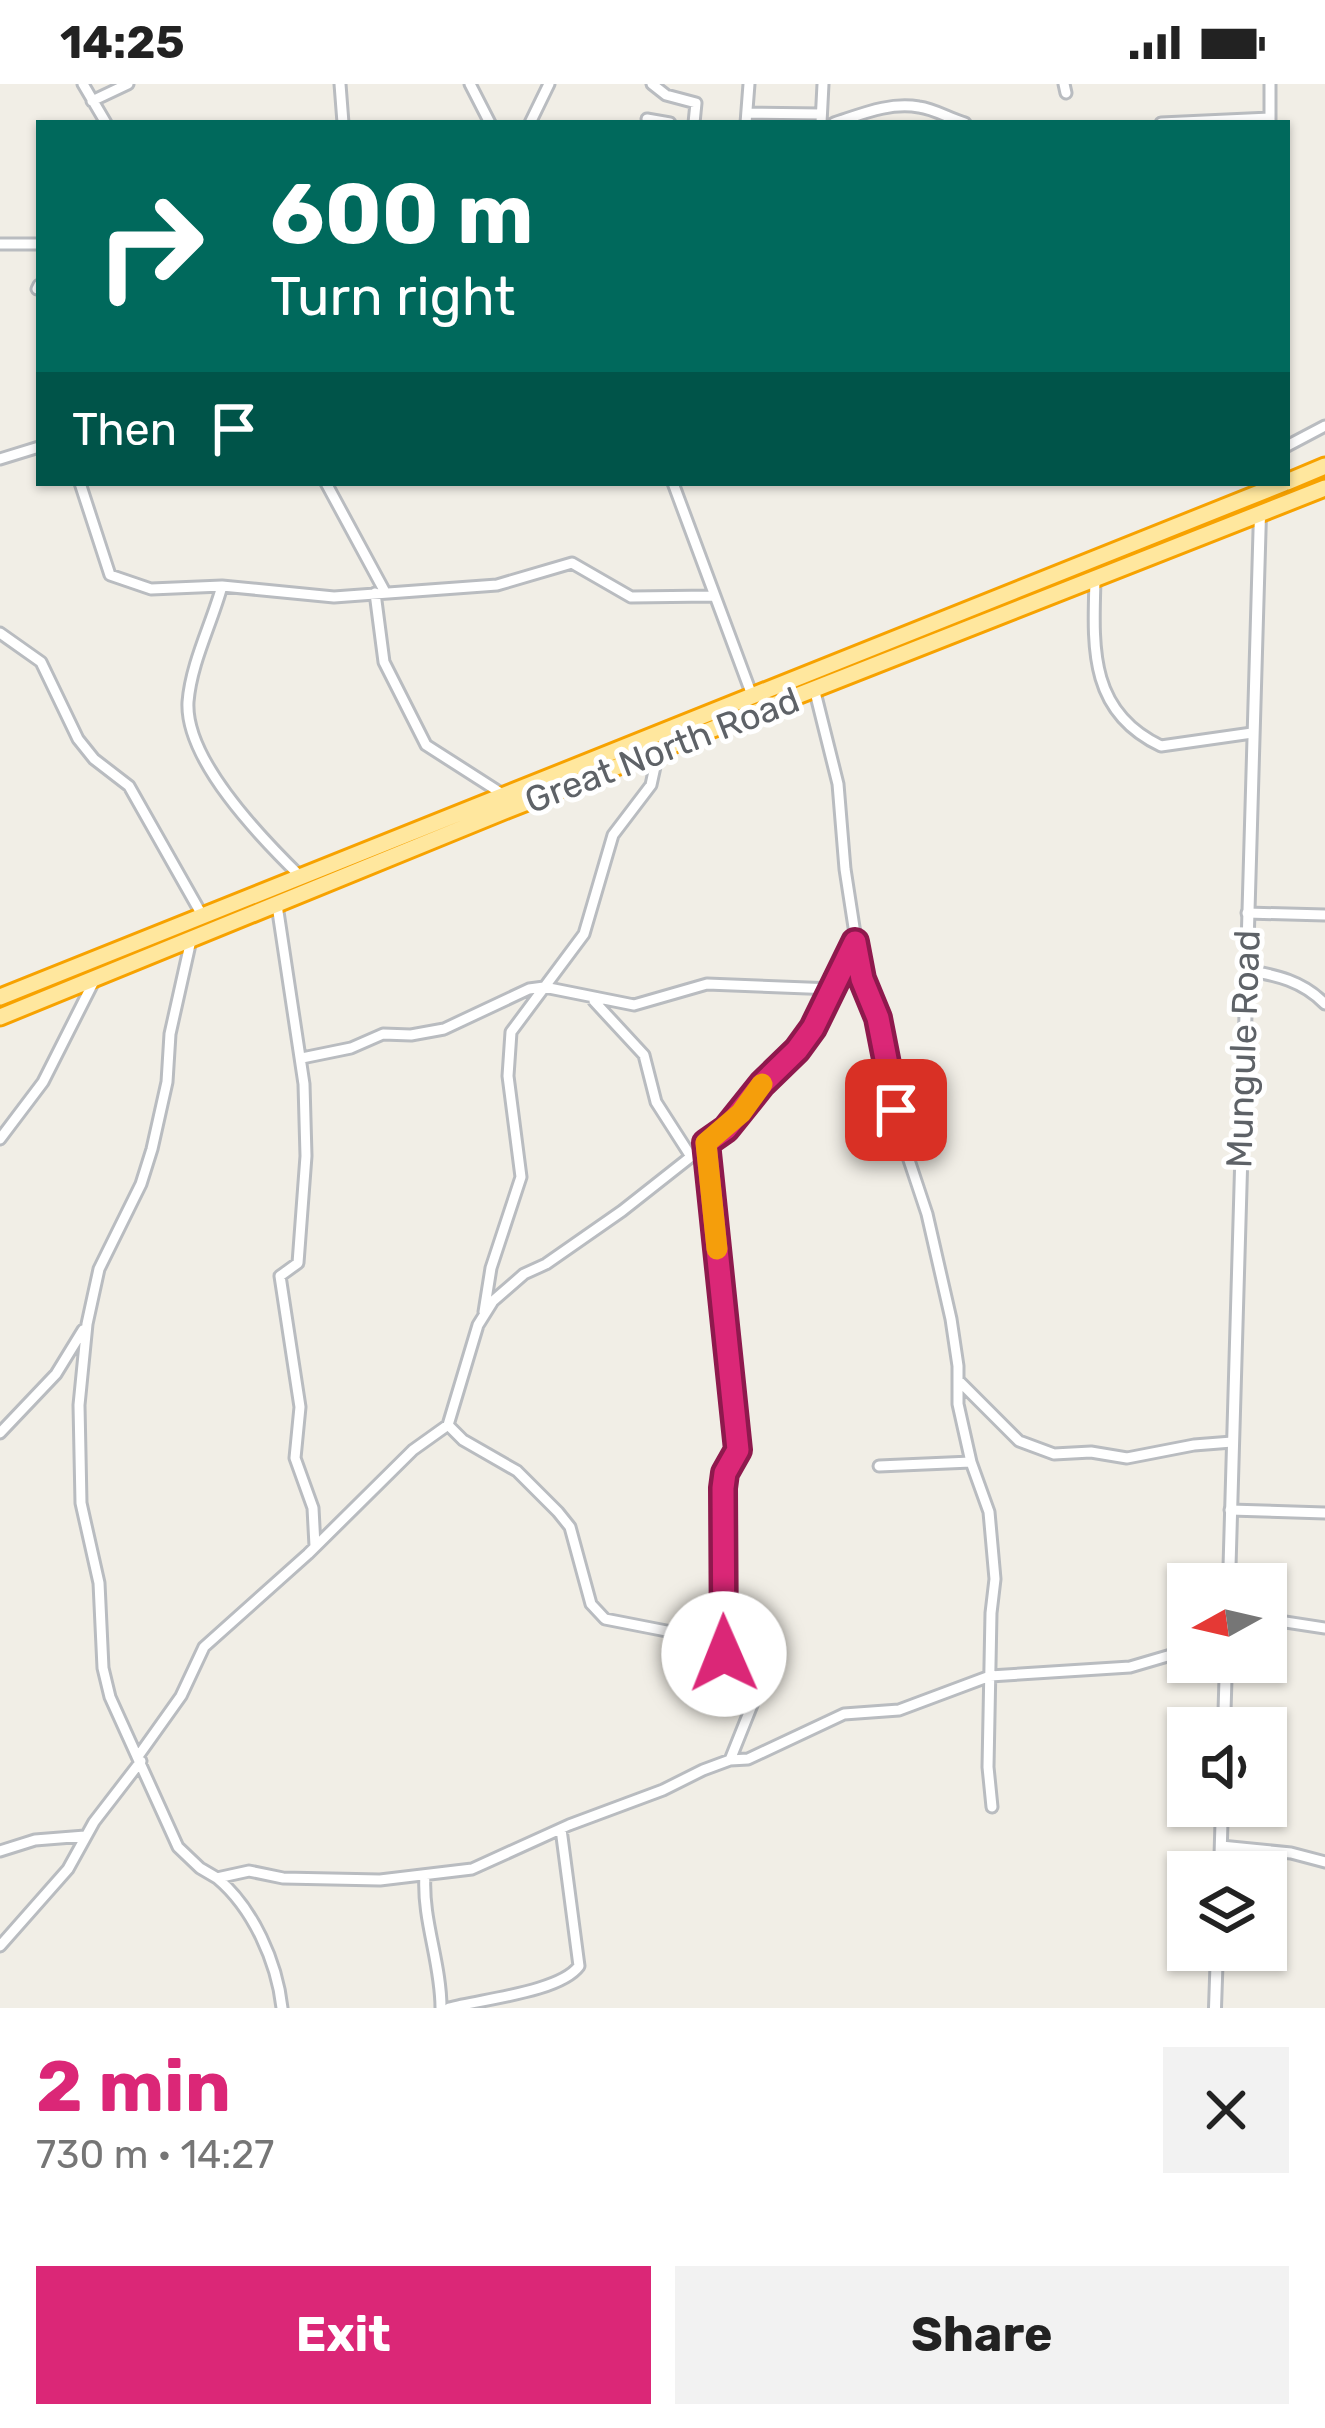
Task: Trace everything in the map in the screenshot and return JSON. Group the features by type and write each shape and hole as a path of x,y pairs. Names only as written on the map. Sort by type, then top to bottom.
{"highway":[{"name":"Great North Road","path":"1290,480 1325,466"},
{"name":"Great North Road","path":"0,997 1275,486"},
{"name":"Great North Road","path":"0,1017 507,810 1325,488"}],"street":[{"path":"83,84 104,120"},
{"path":"92,101 128,84"},
{"path":"340,84 343,120"},
{"path":"470,84 488,120"},
{"path":"531,120 549,84"},
{"path":"652,84 666,95 696,103 694,120"},
{"path":"748,84 747,118 821,118 823,84"},
{"path":"1270,84 1270,120"},
{"path":"842,120 902,106 922,107 957,120"},
{"path":"647,118 656,120"},
{"path":"0,244 36,244"},
{"path":"1290,444 1325,426"},
{"path":"0,460 36,448"},
{"path":"81,486 114,578 151,589 221,586 334,597 497,585 572,563 631,597 712,596"},
{"path":"327,486 380,592 384,662 426,745 504,795"},
{"path":"674,486 759,714"},
{"name":"Mungule Road","path":"1229,1563 1260,514"},
{"path":"1094,580 1096,661 1101,685 1121,716 1160,746 1252,733"},
{"path":"221,586 190,686 193,736 203,758 263,841 301,877"},
{"path":"0,633 41,662 78,739 129,787 209,933"},
{"path":"814,692 838,784 862,979 878,1018 903,1142 927,1214 951,1319 958,1404 989,1512 995,1579 990,1676 992,1807"},
{"path":"0,1946 68,1869 181,1696 204,1647 413,1450 448,1425 521,1177 508,1076 509,1042 517,1020 584,934 613,835 651,785 658,753"},
{"path":"278,905 302,1058 306,1156 299,1257 280,1276 301,1425 295,1458 313,1508 315,1546"},
{"path":"1246,913 1325,915"},
{"path":"191,940 152,1149 141,1184 99,1269 87,1324 79,1406 81,1504 98,1583 103,1668 110,1697 178,1847 186,1858 231,1889 266,1948 282,2008"},
{"path":"484,1312 508,1286 622,1211 726,1129 797,1050 855,942"},
{"path":"1246,970 1292,981 1310,989 1325,1004"},
{"path":"0,1138 43,1082 95,978"},
{"path":"302,1058 351,1048 383,1034 430,1033 529,989 544,987 592,999 648,1004 707,984 832,989"},
{"path":"592,999 644,1054 656,1102 690,1156"},
{"path":"706,1143 738,1450 725,1473 723,1488 724,1654"},
{"path":"0,1433 56,1374 87,1324"},
{"path":"959,1381 1019,1441 1054,1454 1091,1452 1127,1458 1232,1442"},
{"path":"448,1425 463,1440 517,1471 570,1527 583,1586 590,1604 605,1619 687,1635 742,1667 756,1687 730,1760"},
{"path":"879,1466 971,1462"},
{"path":"1230,1510 1325,1513"},
{"path":"1287,1622 1325,1628"},
{"path":"217,1878 249,1871 283,1878 396,1879 485,1865 561,1828 730,1760 748,1760 844,1714 898,1709 990,1676 1130,1667 1167,1656"},
{"path":"1221,1827 1221,1851"},
{"path":"425,1874 423,1896 445,2008 556,1982 579,1966 561,1828"},
{"path":"0,1851 35,1840 86,1836"},
{"path":"1221,1846 1291,1853 1325,1862"},
{"path":"396,1879 423,1896"},
{"path":"1215,2008 1216,1971"}],"slow traffic":[{"path":"717,1249 706,1143 726,1129 762,1084"}],"route":[{"path":"724,1654 723,1488 725,1473 738,1450 706,1143 726,1129 797,1050 813,1028 855,942 862,979 878,1018 896,1110"}]}
